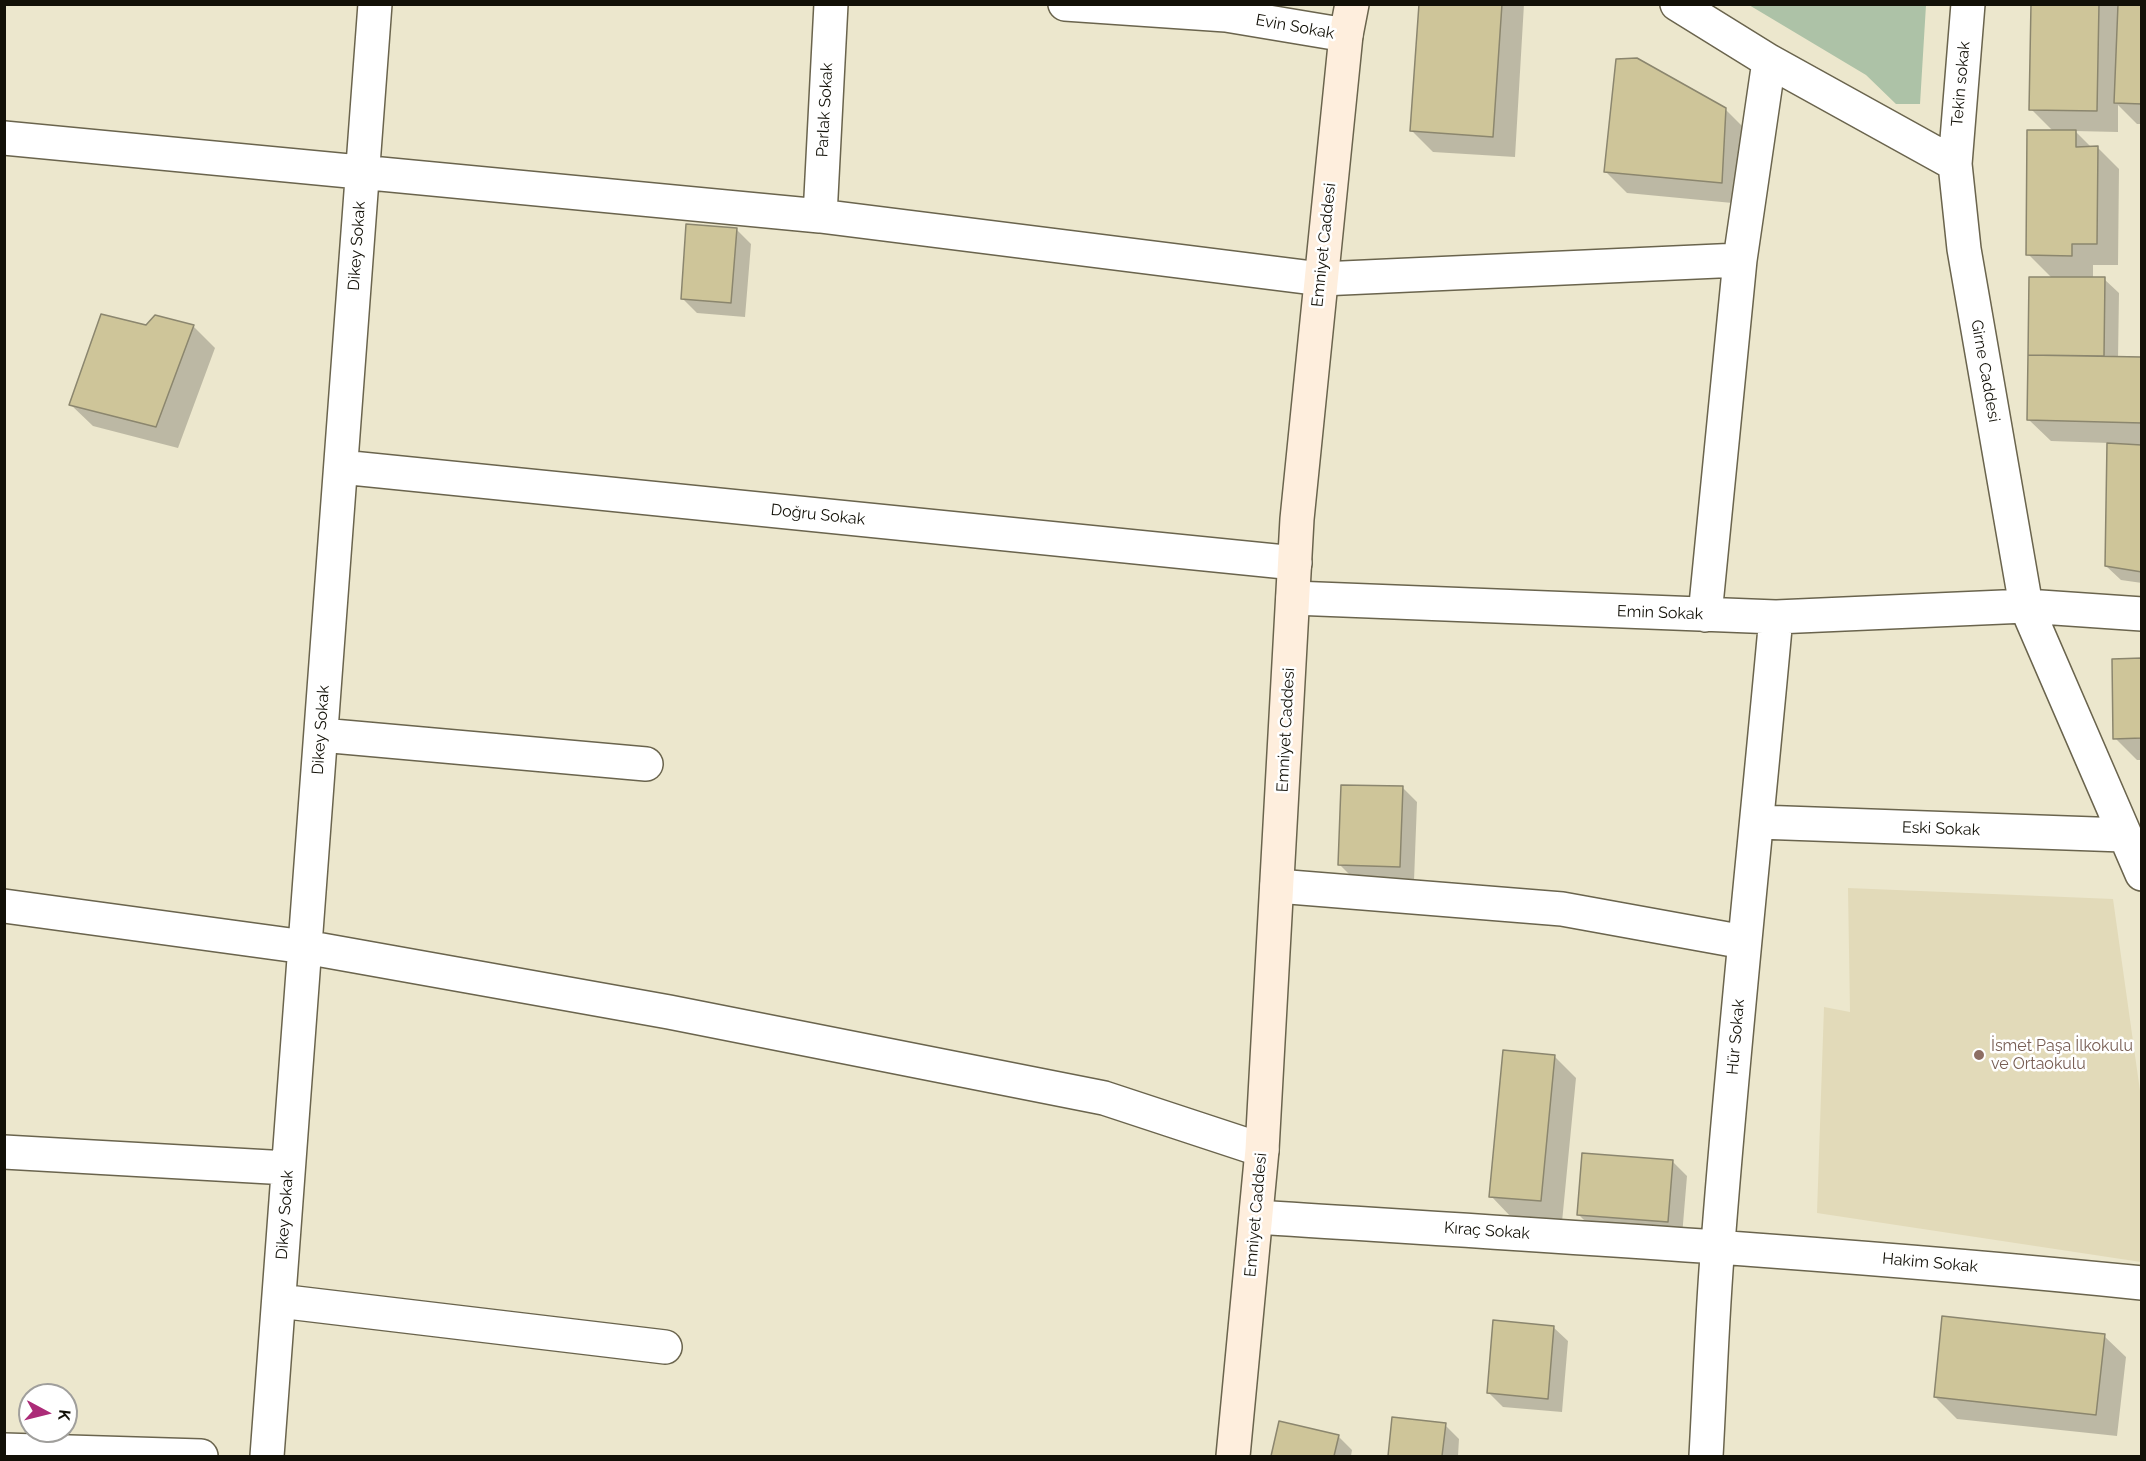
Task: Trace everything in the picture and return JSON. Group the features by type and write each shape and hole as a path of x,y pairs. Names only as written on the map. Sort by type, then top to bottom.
{"street":[{"name":"Dikey Sokak","path":"267,1456 375,4"},
{"name":"Parlak Sokak","path":"820,216 831,4"},
{"name":"Evin Sokak","path":"1065,4 1226,15 1349,20"},
{"path":"1677,4 1769,61 1955,164"},
{"name":"Tekin sokak","path":"1955,164 1968,4"},
{"name":"Emniyet Caddesi","path":"1233,1456 1262,1150 1297,519 1349,20"},
{"path":"1704,615 1740,260 1769,61"},
{"path":"4,138 820,216 1321,279 1740,260"},
{"name":"Girne Caddesi","path":"1955,164 1964,249 2026,606 2123,835 2142,874"},
{"name":"Doğru Sokak","path":"341,467 1294,563"},
{"name":"Emin Sokak","path":"1293,598 1776,617 2026,606 2142,614"},
{"name":"Hür Sokak","path":"1706,1456 1718,1246 1744,942 1758,822 1776,617"},
{"path":"321,735 646,764"},
{"name":"Eski Sokak","path":"1758,822 2123,835"},
{"path":"1277,886 1562,909 1744,942"},
{"path":"4,906 305,947 669,1012 1104,1098 1262,1150"},
{"path":"4,1152 288,1168"},
{"name":"Kıraç Sokak","path":"1257,1217 1718,1246"},
{"name":"Hakim Sokak","path":"1718,1246 1983,1267 2142,1283"},
{"path":"279,1301 664,1347"},
{"path":"4,1450 201,1456"}],"shaded area":[{"name":"İsmet Paşa İlkokulu ve Ortaokulu","path":"1848,888 2113,899 2141,1098 2141,1262 1817,1213 1824,1007 1850,1012"}],"green space":[{"path":"1749,5 1926,5 1920,104 1896,104 1866,75"}],"building":[{"path":"1419,4 1502,4 1493,137 1410,131"},
{"path":"2031,4 2099,4 2097,111 2029,110"},
{"path":"2118,4 2142,4 2142,104 2114,103"},
{"path":"1637,58 1726,108 1722,183 1604,172 1616,59"},
{"path":"2027,130 2076,130 2076,147 2098,146 2097,244 2072,244 2072,256 2026,255"},
{"path":"686,224 737,228 731,303 681,299"},
{"path":"2029,277 2105,277 2104,356 2028,355"},
{"path":"101,314 146,325 155,315 194,325 156,427 69,405"},
{"path":"2028,355 2142,357 2142,423 2027,420"},
{"path":"2107,443 2142,445 2142,572 2105,566"},
{"path":"2142,658 2142,738 2113,739 2112,659"},
{"path":"1341,785 1403,786 1400,867 1338,865"},
{"path":"1503,1050 1555,1055 1541,1201 1489,1197"},
{"path":"1582,1153 1673,1160 1668,1222 1577,1215"},
{"path":"1942,1316 2105,1334 2096,1415 1934,1397"},
{"path":"1493,1320 1554,1326 1548,1399 1487,1393"},
{"path":"1392,1417 1446,1423 1442,1456 1388,1456"},
{"path":"1279,1421 1339,1435 1334,1456 1271,1456"}],"place":[{"name":"İsmet Paşa İlkokulu ve Ortaokulu","path":"1979,1055"}]}
